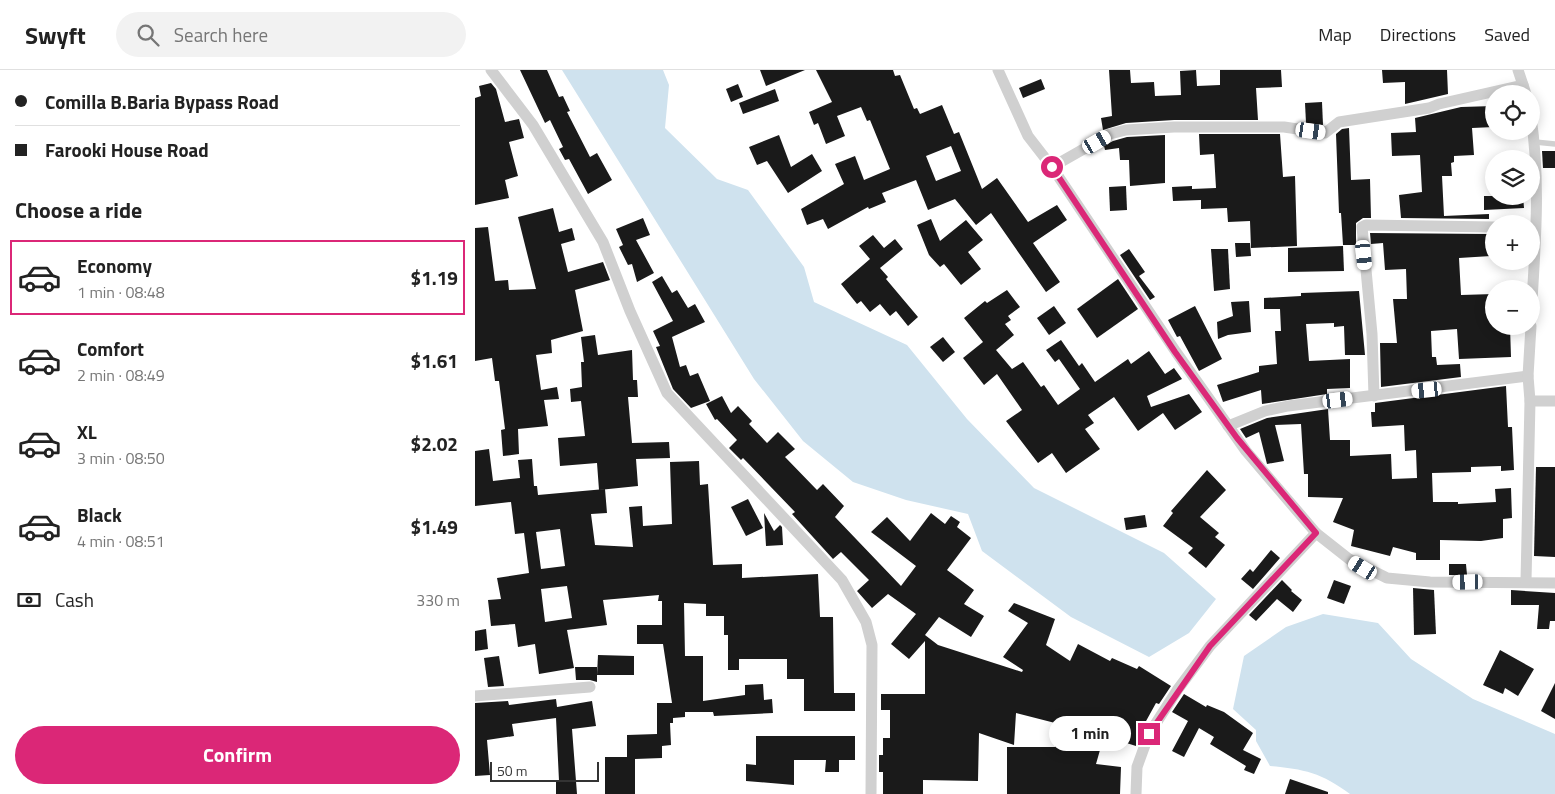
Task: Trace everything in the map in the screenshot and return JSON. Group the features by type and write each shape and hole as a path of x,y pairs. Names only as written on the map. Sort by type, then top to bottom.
{"street":[{"path":"491,70 533,126 603,242 630,311 667,393 842,580 866,622 872,645 871,794"},
{"path":"998,70 1029,136 1228,426 1316,533 1349,559 1387,578 1430,582 1526,581 1555,583"},
{"path":"1518,70 1522,85"},
{"path":"1052,167 1110,134 1126,130 1174,127 1284,127 1325,133 1339,122 1429,108 1439,104 1485,96"},
{"path":"1535,142 1535,215"},
{"path":"1374,396 1372,334 1361,227 1366,225 1485,228"},
{"path":"1526,581 1530,401 1528,376 1530,335"},
{"path":"1228,426 1273,410 1528,376"},
{"path":"1530,401 1555,401"},
{"path":"1136,794 1137,767 1149,734 1178,689 1210,646 1316,533"},
{"path":"475,696 590,687"}],"lane":[{"path":"1535,142 1555,144"}],"water":[{"path":"562,70 663,70 669,85 665,128 717,179 748,190 804,267 814,302 907,345 967,419 1034,488 1164,553 1216,599 1189,633 1149,657 1071,617 982,551 968,514 906,500 853,482 803,441 754,379"},
{"path":"1323,614 1378,623 1411,659 1473,699 1555,734 1555,794 1350,794 1330,781 1312,773 1270,766 1256,741 1256,730 1233,709 1244,656 1286,627"}],"building":[{"path":"520,70 547,70 559,97 563,96 570,111 567,112 590,157 597,153 612,180 588,194 569,159 565,160 559,149 563,147 550,120 545,123"},
{"path":"760,70 805,70 766,86"},
{"path":"816,70 893,70 895,76 900,75 914,109 917,108 920,114 942,105 954,134 959,132 982,189 997,178 1028,222 1057,205 1067,220 1033,243 1060,282 1046,292 991,213 976,225 955,199 928,210 916,180 882,193 886,202 869,209 868,207 828,229 823,219 807,225 801,209 844,184 835,164 855,156 864,180 890,169 870,120 867,121 861,107 837,116 845,136 826,144 818,123 814,125 809,112 832,102","holes":["951,146 961,171 936,181 926,156"]},
{"path":"1109,70 1130,70 1131,83 1154,82 1155,96 1181,95 1180,71 1196,70 1197,86 1220,85 1220,70 1281,70 1282,87 1256,88 1258,120 1174,120 1126,123 1103,130 1101,118 1112,116"},
{"path":"1382,70 1447,70 1448,94 1405,104 1405,82 1383,83"},
{"path":"1041,79 1045,89 1023,98 1019,88"},
{"path":"491,83 496,89 505,122 519,119 524,138 509,142 518,176 505,180 509,198 475,205 475,98 481,96 479,86"},
{"path":"738,84 743,97 731,102 726,89"},
{"path":"775,89 779,101 743,114 739,103"},
{"path":"1322,102 1323,125 1306,123 1305,103"},
{"path":"1485,106 1485,127 1472,128 1474,155 1454,156 1454,162 1451,163 1452,176 1442,176 1444,216 1489,214 1489,215 1485,215 1485,219 1401,218 1399,195 1422,192 1420,155 1392,156 1391,133 1416,132 1415,118 1461,107"},
{"path":"1349,128 1351,180 1370,179 1371,218 1363,218 1356,223 1356,245 1343,245 1341,213 1339,213 1336,134 1342,129"},
{"path":"1199,134 1280,134 1283,177 1295,176 1297,246 1251,248 1250,221 1228,222 1227,208 1201,209 1201,200 1173,201 1172,187 1192,186 1192,189 1216,188 1214,154 1200,155"},
{"path":"779,135 791,167 812,154 822,171 788,193 767,161 757,165 749,147"},
{"path":"1165,135 1165,183 1130,186 1129,160 1120,160 1119,148 1105,150 1104,146 1127,137"},
{"path":"1542,151 1555,151 1555,168 1543,168"},
{"path":"1126,186 1127,210 1110,211 1109,187"},
{"path":"1484,196 1485,205 1524,205 1524,208 1484,210"},
{"path":"553,208 559,232 572,228 575,240 561,244 568,272 603,262 610,280 575,290 583,331 551,340 552,353 536,355 541,390 557,387 559,399 544,400 548,426 518,429 519,454 503,456 501,430 505,429 499,381 495,381 492,358 475,361 475,228 488,227 495,281 508,280 509,290 536,289 518,217"},
{"path":"643,218 650,235 636,240 654,273 637,282 632,264 628,265 619,247 623,245 616,229"},
{"path":"931,219 940,241 966,220 983,240 968,252 981,269 961,285 944,264 940,267 929,255 917,225"},
{"path":"1370,233 1485,234 1485,256 1459,258 1461,295 1485,294 1485,335 1510,335 1511,357 1459,359 1457,329 1431,331 1432,357 1436,357 1437,365 1460,364 1461,377 1381,387 1380,343 1397,343 1393,299 1407,299 1406,269 1385,270 1383,243 1371,244"},
{"path":"873,235 884,248 895,239 903,249 880,268 888,277 886,279 918,317 908,326 896,311 890,316 880,304 870,312 861,301 857,304 841,284 870,259 859,246"},
{"path":"1235,243 1250,243 1251,256 1236,257"},
{"path":"1343,246 1344,271 1288,272 1288,248"},
{"path":"1129,249 1145,272 1139,276 1155,297 1150,300 1120,255"},
{"path":"1211,249 1228,249 1230,289 1214,291"},
{"path":"662,276 672,293 677,290 688,308 695,304 705,322 672,337 680,367 686,365 690,376 698,373 710,401 691,408 673,389 656,347 660,346 653,331 673,321 652,282"},
{"path":"1118,279 1138,309 1097,338 1077,309"},
{"path":"1007,290 1020,307 1008,316 1011,320 1005,324 1014,335 996,350 1012,369 1023,362 1041,387 1044,385 1058,405 1080,389 1059,359 1055,362 1046,350 1061,340 1079,366 1082,363 1095,382 1128,359 1131,364 1149,351 1165,374 1174,368 1182,379 1147,396 1151,407 1189,394 1202,412 1175,430 1163,413 1138,431 1114,397 1088,415 1094,423 1085,429 1100,449 1066,473 1052,453 1038,463 1006,421 1022,410 997,374 984,385 963,358 983,342 964,318 985,301 987,303"},
{"path":"1359,291 1365,355 1345,355 1344,326 1334,327 1334,323 1306,324 1309,361 1350,359 1350,388 1327,389 1327,394 1262,404 1261,390 1223,402 1217,385 1259,372 1259,366 1277,364 1275,331 1281,331 1280,309 1264,309 1264,298 1301,296 1301,293"},
{"path":"1249,301 1251,332 1228,335 1218,339 1217,322 1233,316 1231,302"},
{"path":"1054,306 1066,323 1049,335 1037,318"},
{"path":"1195,306 1222,359 1199,371 1180,336 1177,337 1168,320"},
{"path":"595,335 598,355 632,350 633,380 637,380 638,397 628,397 632,443 669,442 670,458 636,459 638,486 599,490 597,463 560,466 558,438 585,436 581,401 571,402 570,389 582,387 581,362 584,362 581,337"},
{"path":"943,337 955,352 943,362 930,347"},
{"path":"1506,386 1508,427 1512,427 1514,470 1501,471 1501,466 1471,467 1471,472 1432,473 1433,502 1458,502 1458,504 1496,502 1495,489 1511,488 1512,518 1503,519 1503,538 1481,541 1440,540 1440,560 1416,560 1416,553 1393,547 1390,556 1351,546 1354,530 1333,522 1343,498 1308,497 1308,474 1304,474 1301,424 1275,425 1284,461 1267,464 1259,432 1246,438 1240,429 1267,418 1328,409 1330,440 1350,440 1350,456 1391,454 1392,479 1417,478 1416,450 1405,451 1404,425 1372,427 1371,412 1375,412 1375,403"},
{"path":"722,396 731,413 738,406 752,421 749,424 767,443 778,432 795,449 785,457 817,490 823,484 844,506 835,517 901,586 916,566 871,532 887,517 910,541 931,513 945,524 951,516 960,522 957,527 971,538 947,570 974,590 964,604 984,616 971,637 939,617 925,635 938,645 1022,672 1023,670 1003,657 1028,623 1008,611 1014,603 1055,619 1046,645 1070,661 1078,644 1110,661 1112,658 1137,669 1139,666 1171,686 1159,704 1156,703 1140,732 1136,746 1104,736 1096,764 1121,767 1120,794 1007,794 1007,747 1055,747 1059,724 1016,713 1014,745 979,733 978,781 923,780 923,794 883,794 883,772 879,772 879,755 883,755 883,738 890,738 890,710 881,710 881,694 925,694 925,641 909,659 891,644 916,614 888,594 872,608 857,591 869,580 841,552 833,559 792,514 795,512 743,458 741,460 729,448 737,440 717,419 715,420 706,404"},
{"path":"489,449 493,481 520,478 518,460 532,459 534,486 537,486 538,495 605,489 607,513 591,514 595,545 633,547 629,507 642,506 643,526 672,524 670,462 699,461 700,485 708,484 713,565 742,564 742,578 818,574 820,617 833,617 834,693 855,693 855,711 804,711 804,679 787,679 787,659 739,659 739,670 728,670 728,635 724,635 724,616 706,616 706,604 684,603 685,656 703,656 703,701 745,695 745,685 763,684 764,700 772,699 773,713 714,716 713,712 685,712 685,717 673,718 673,723 670,723 671,745 662,746 662,758 635,759 635,794 605,794 605,757 627,757 627,735 657,734 657,703 672,703 663,644 637,644 637,625 662,625 662,601 658,601 659,595 603,600 607,625 567,630 574,668 539,674 535,644 518,647 515,624 491,626 488,600 501,599 497,578 529,573 524,533 515,534 511,502 475,506 475,451","holes":["560,529 565,566 541,569 536,532","567,586 572,618 545,622 541,589"]},
{"path":"1536,467 1555,467 1555,557 1534,556"},
{"path":"1207,470 1226,490 1200,517 1219,533 1215,537 1225,545 1206,568 1188,553 1193,548 1163,526 1173,513 1171,511"},
{"path":"748,499 763,528 746,536 731,507"},
{"path":"764,513 774,531 780,525 782,527 783,545 766,546"},
{"path":"1145,515 1147,527 1126,530 1124,518"},
{"path":"1271,550 1280,558 1253,589 1241,579 1250,569 1253,572"},
{"path":"1449,564 1466,564 1467,575 1449,575"},
{"path":"1282,580 1302,600 1293,612 1277,599 1256,621 1249,615"},
{"path":"1334,580 1351,586 1344,604 1327,598"},
{"path":"1413,588 1434,590 1436,634 1414,635"},
{"path":"1511,590 1555,593 1555,621 1550,621 1549,629 1537,629 1539,605 1511,605"},
{"path":"486,629 488,649 475,651 475,631"},
{"path":"1500,650 1534,669 1518,696 1505,688 1503,694 1483,685"},
{"path":"598,655 634,656 634,675 597,675"},
{"path":"499,656 504,686 488,687 484,658"},
{"path":"575,667 597,667 597,682 576,680"},
{"path":"1555,683 1555,719 1541,711"},
{"path":"1184,694 1206,707 1207,705 1224,712 1253,733 1243,750 1261,759 1254,774 1244,770 1246,766 1210,744 1214,737 1199,728 1184,757 1172,751 1188,721 1172,712"},
{"path":"556,699 557,707 592,701 596,726 572,729 577,794 556,794 556,781 559,781 556,718 512,724 514,736 487,740 490,775 475,776 475,703 508,701 509,705"},
{"path":"756,736 855,736 855,760 839,760 839,772 825,772 826,760 794,760 794,785 746,781 746,764 756,765"},
{"path":"1290,779 1328,792 1328,794 1285,794"}],"route":[{"path":"1052,167 1175,352 1237,438 1316,533 1210,646 1178,689 1149,734"}]}
